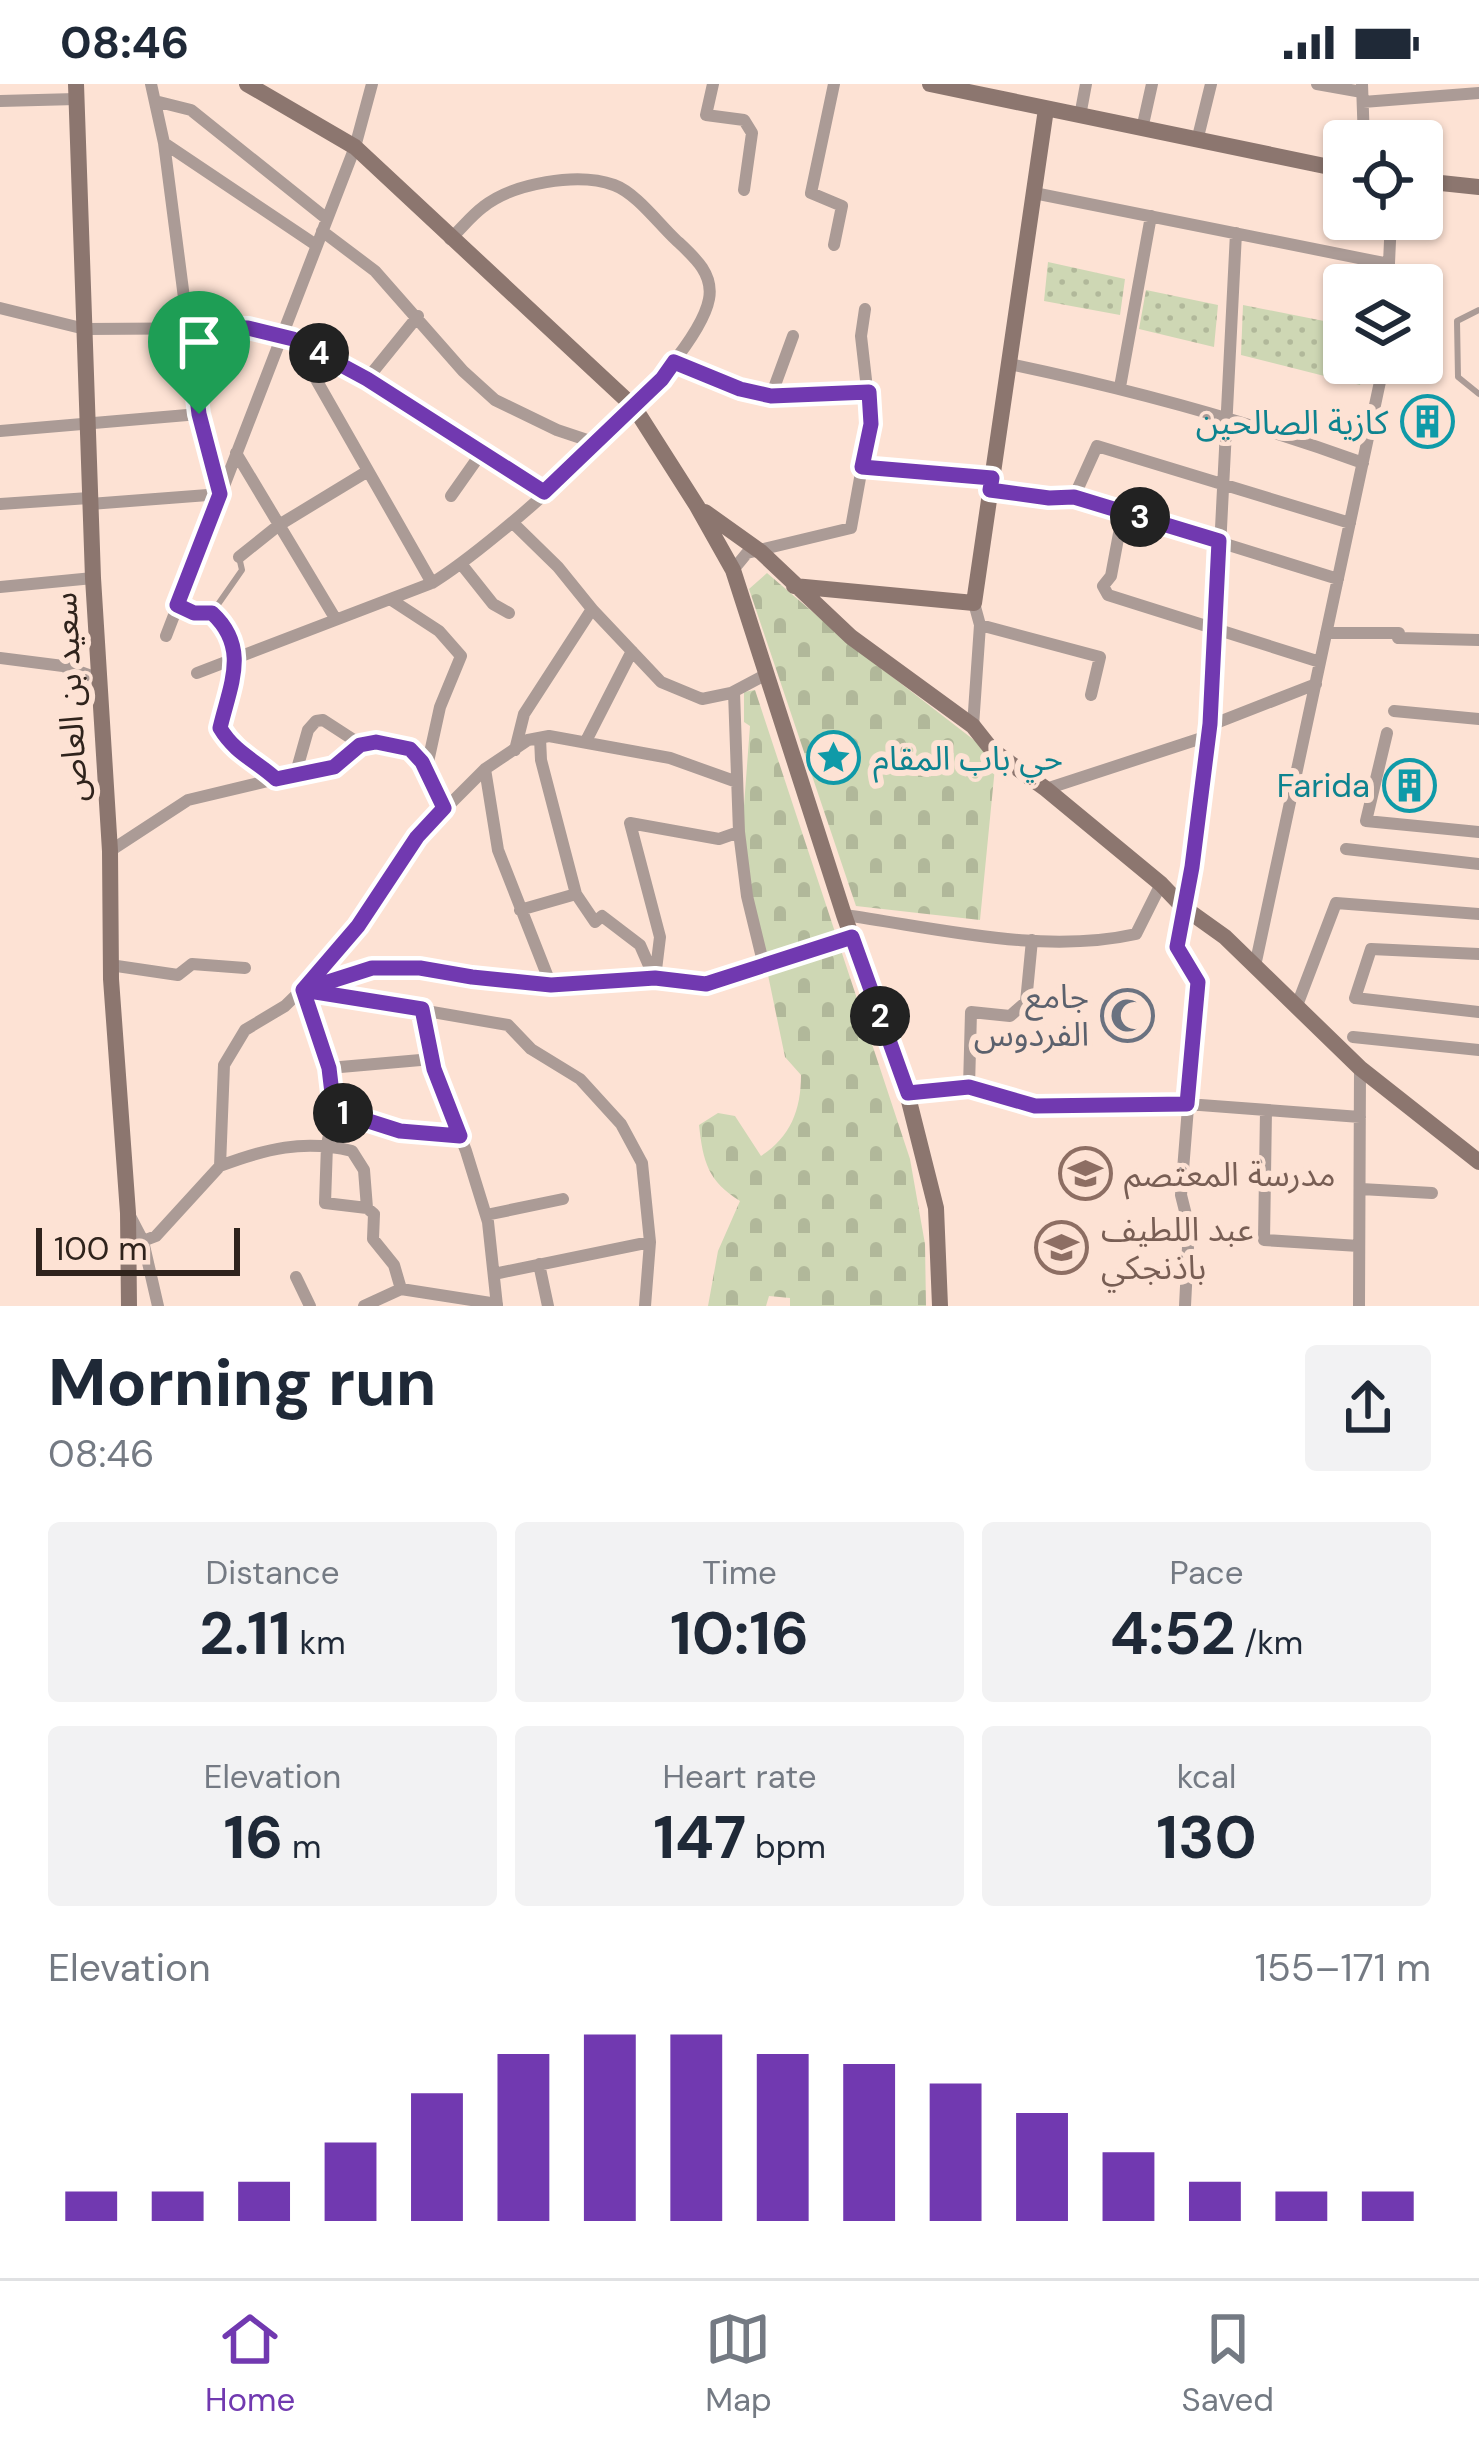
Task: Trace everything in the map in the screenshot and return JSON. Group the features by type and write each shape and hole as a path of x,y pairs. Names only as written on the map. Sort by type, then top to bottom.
{"main road":[{"path":"247,84 355,147 634,407 697,506 733,570 844,915 908,1093 936,1208 940,1306"},
{"path":"930,84 1005,92 1046,109 1323,166"},
{"name":"سعيد بن العاص","path":"76,92 97,678 110,851 110,965 128,1213 129,1306"},
{"path":"793,585 974,603 1046,109"},
{"path":"1443,183 1479,187"},
{"path":"697,506 761,552 851,637 973,726 992,750 1046,788 1183,907 1225,937 1360,1068 1479,1162"}],"street":[{"path":"151,84 164,143 199,414 220,494"},
{"path":"166,636 236,453 288,336 316,245 355,147 372,84"},
{"path":"713,84 706,116 745,120 752,134 744,190"},
{"path":"834,84 811,194 842,206 834,245"},
{"path":"1081,116 1086,84"},
{"path":"1142,129 1152,84"},
{"path":"1197,141 1211,84"},
{"path":"1317,84 1362,93 1479,93"},
{"path":"0,101 76,92"},
{"path":"155,101 190,110 324,225 418,316 495,400 556,430 596,443"},
{"path":"164,143 316,245"},
{"path":"197,673 432,583 462,565 514,524 634,407 674,362 704,316 710,295 702,265 616,185 573,180 520,189 485,205 450,239"},
{"path":"1034,193 1389,264 1390,240"},
{"path":"1120,387 1151,216"},
{"path":"1185,1306 1190,1227 1181,1195 1198,982 1177,947 1209,730 1236,233"},
{"path":"0,308 85,329 248,328 288,336 367,379 544,492"},
{"path":"733,570 747,553 851,528 871,424 861,336 865,309"},
{"path":"367,379 418,316"},
{"path":"288,336 432,583"},
{"path":"771,396 794,336"},
{"path":"674,362 740,389 771,396 869,392"},
{"path":"1009,364 1120,387 1363,463"},
{"path":"1255,966 1380,384"},
{"path":"0,431 199,414"},
{"path":"1074,497 1097,446 1350,524"},
{"path":"451,496 482,452"},
{"path":"236,453 335,618"},
{"path":"862,467 991,484 1049,498 1074,497 1338,579"},
{"path":"238,557 279,525 368,471"},
{"path":"0,504 220,494"},
{"path":"1123,512 1111,576 1103,586 1108,595 1320,662"},
{"path":"514,524 558,566 592,610 661,682 702,699 734,692 765,675"},
{"path":"462,565 493,604 509,613"},
{"path":"0,587 93,578"},
{"path":"390,599 439,631 461,656 440,707 426,771"},
{"path":"973,726 980,625 974,603"},
{"path":"515,751 524,715 592,610"},
{"path":"980,625 1100,657 1091,695"},
{"path":"1326,633 1479,640"},
{"path":"586,741 632,651"},
{"path":"0,658 63,666 97,678"},
{"path":"234,658 235,674 220,728 234,752 258,762 276,779"},
{"path":"1046,788 1209,730 1316,684"},
{"path":"734,692 747,896 764,966"},
{"path":"1394,711 1479,719"},
{"path":"295,776 308,730 316,721 343,731 360,745"},
{"path":"1387,733 1366,821 1479,832"},
{"path":"540,738 541,760 576,894 595,922 602,916 640,945 655,978"},
{"path":"220,1166 224,1065 245,1030 303,990 381,896 417,837 485,770 529,740 540,738 586,741 670,758 737,782"},
{"path":"110,851 188,800 334,767 360,745 376,742 410,749 444,808"},
{"path":"485,770 498,850 551,985"},
{"path":"655,978 660,938 629,823 719,839 740,832"},
{"path":"1346,849 1479,864"},
{"path":"844,915 1032,940 1104,941 1136,934 1161,884"},
{"path":"520,910 576,894"},
{"path":"1296,1008 1336,903 1479,914"},
{"path":"303,990 372,968 420,968 551,985 655,978 706,984 852,937"},
{"path":"969,1087 971,1012 1010,1016 1027,1003 1032,940"},
{"path":"1479,954 1371,949 1355,998 1479,1012"},
{"path":"110,965 178,975 191,964 245,968"},
{"path":"303,990 508,1025 531,1049 580,1079 622,1124 642,1163 650,1242 646,1306"},
{"path":"303,990 329,1068 334,1110 327,1144 325,1203 367,1208 374,1214 373,1239 394,1265 400,1289"},
{"path":"364,1306 400,1289 497,1305 486,1215 432,1059 422,1009"},
{"path":"1353,1037 1479,1050"},
{"path":"329,1068 432,1059"},
{"path":"1359,1306 1360,1068"},
{"path":"908,1093 969,1087 1035,1106 1187,1104 1360,1117"},
{"path":"334,1110 400,1131 460,1136"},
{"path":"1266,1110 1264,1240 1360,1246"},
{"path":"143,1240 156,1236 220,1166 271,1147 327,1144 352,1151 364,1170 367,1208"},
{"path":"1361,1190 1432,1192"},
{"path":"486,1215 563,1199"},
{"path":"128,1213 143,1240 158,1306"},
{"path":"494,1274 650,1242"},
{"path":"539,1264 548,1306"},
{"path":"296,1277 310,1306"}],"lane":[{"path":"1479,310 1457,321 1458,377 1479,394"},
{"path":"212,613 242,570 238,557"},
{"path":"177,605 194,613 212,613 227,627 234,658"}],"green space":[{"path":"1048,262 1125,279 1120,315 1044,301"},
{"path":"1146,290 1218,305 1214,347 1139,329"},
{"path":"1243,305 1323,321 1323,376 1241,355"},
{"path":"767,573 996,757 980,920 856,906 749,589"},
{"path":"755,690 910,1159 925,1244 926,1306 790,1306 790,1298 769,1296 766,1306 708,1306 718,1251 740,1201 709,1169 699,1125 718,1113 735,1116 761,1156 786,1132 796,1111 801,1075 785,1057 751,893 743,819 750,726 744,722 744,692"}],"place":[{"name":"كازية الصالحين","path":"1427,422"},
{"name":"حي باب المقام","path":"834,758"},
{"name":"Farida","path":"1409,785"},
{"name":"جامع الفردوس","path":"1128,1015"},
{"name":"مدرسة المعتصم","path":"1085,1174"},
{"name":"عبد اللطيف باذنجكي","path":"1062,1248"}],"route":[{"path":"199,414 188,327 282,334 367,379 544,492 674,362 740,389 771,396 869,392 871,424 862,467 992,478 990,490 1074,497 1219,541 1210,724 1177,947 1198,982 1187,1104 1035,1106 969,1087 908,1093 852,937 706,984 655,978 551,985 420,968 372,968 303,990 422,1009 434,1069 460,1136 400,1131 334,1110 329,1068 303,990 331,961 381,896 417,837 444,808 422,762 410,749 376,742 360,745 334,767 276,779 258,762 234,752 220,728 235,674 231,635 212,613 194,613 177,605 220,494 199,414"}]}
